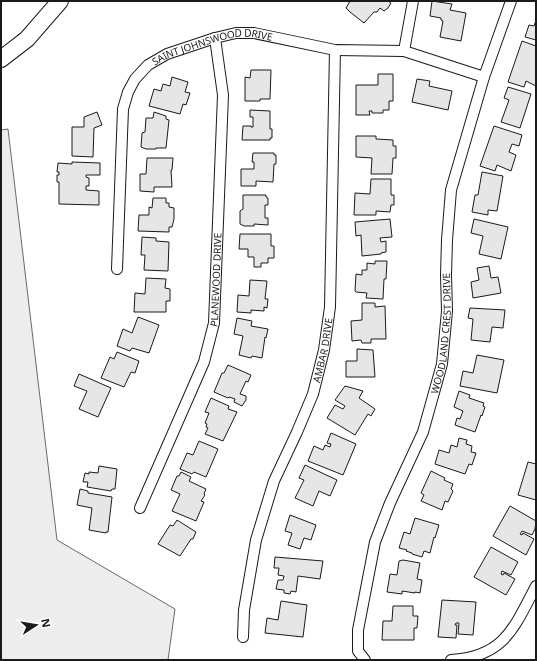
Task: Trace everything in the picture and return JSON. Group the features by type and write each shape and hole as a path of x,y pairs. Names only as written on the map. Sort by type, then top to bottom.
{"main road":[{"path":"1,59 27,39 60,1"}],"street":[{"path":"404,51 413,1"},
{"name":"WOODLAND CREST DRIVE","path":"365,660 358,651 358,630 376,542 390,503 423,432 442,364 447,311 447,240 452,190 484,77 511,1"},
{"name":"SAINT JOHNSWOOD DRIVE","path":"117,269 123,108 128,92 135,79 148,65 167,54 215,38 236,33 254,33 335,50 404,51 484,77"},
{"name":"PLANEWOOD DRIVE","path":"140,508 204,362 214,324 223,94 215,38"},
{"name":"AMBAR DRIVE","path":"243,637 244,610 256,540 274,481 297,432 312,394 324,350 330,307 335,50"},
{"path":"451,660 481,655 502,641 516,624 536,586"}],"shaded area":[{"path":"8,129 57,540 175,609 168,660 1,660 1,130"}],"building":[{"path":"350,1 388,1 391,3 384,11 380,8 377,12 374,12 364,23 346,8"},
{"path":"432,1 452,4 450,10 466,13 461,41 440,37 443,21 441,18 430,16"},
{"path":"536,20 536,40 525,37 529,25 534,26"},
{"path":"522,41 536,46 536,86 526,81 524,87 508,82"},
{"path":"251,70 271,70 270,99 245,101 245,77 250,78"},
{"path":"378,74 393,74 393,101 389,101 389,110 383,110 383,113 372,113 372,111 369,111 370,115 356,115 356,85 378,85"},
{"path":"172,77 188,82 185,92 190,93 186,105 183,104 180,114 149,106 154,89 161,91 163,84 170,86"},
{"path":"417,79 430,81 429,86 452,91 448,110 412,102"},
{"path":"508,87 531,94 520,128 501,122 509,100 504,98"},
{"path":"250,110 270,111 270,129 272,129 272,138 270,138 270,140 242,140 243,126 253,127 253,117 250,117"},
{"path":"97,112 102,125 94,128 93,157 72,156 72,127 84,127 84,117"},
{"path":"154,112 166,116 166,119 169,120 166,148 146,149 141,147 142,133 145,132 146,118 153,118"},
{"path":"494,126 522,135 519,146 512,144 509,152 516,155 511,171 497,165 495,171 480,166"},
{"path":"356,136 376,136 376,139 393,140 393,146 396,146 396,158 393,158 392,174 371,174 372,158 356,157"},
{"path":"253,153 274,153 274,155 276,155 273,182 256,181 256,186 241,186 241,169 254,169 254,162 252,162"},
{"path":"147,158 173,158 171,170 172,187 154,187 154,192 140,191 140,174 146,174"},
{"path":"72,162 100,163 100,175 86,175 86,177 89,178 89,186 86,186 86,190 99,191 99,205 59,204 59,182 57,182 57,175 59,175 59,172 57,172 58,163 72,164"},
{"path":"482,172 503,176 497,211 488,210 488,215 472,212 475,195 478,195"},
{"path":"371,179 391,179 391,195 394,195 394,205 391,205 390,212 376,211 376,215 354,215 355,193 370,194"},
{"path":"243,195 266,195 268,198 268,205 265,205 265,218 268,218 268,225 254,224 254,226 244,226 240,224 240,211 243,209"},
{"path":"153,198 166,198 166,203 169,203 169,207 174,208 174,219 172,227 169,227 169,232 138,231 139,215 149,215 149,207 152,208"},
{"path":"390,219 392,237 380,238 381,242 386,241 386,252 362,256 361,235 356,236 355,222"},
{"path":"474,219 508,227 501,259 479,254 483,236 471,233"},
{"path":"240,234 271,234 271,246 274,246 274,258 268,258 268,263 261,263 261,267 254,267 254,257 248,257 248,249 239,249"},
{"path":"142,237 156,238 156,241 169,242 168,271 144,270 145,255 141,255"},
{"path":"375,261 387,261 383,299 366,298 367,293 355,291 356,274 362,275 362,270 367,270 367,263 375,264"},
{"path":"489,266 491,278 498,277 501,293 473,298 471,282 479,280 477,268"},
{"path":"146,278 166,279 165,288 170,289 170,301 166,301 166,312 134,312 135,293 145,294"},
{"path":"250,280 267,281 265,299 268,299 267,308 264,307 264,311 251,310 251,313 237,312 238,295 249,296"},
{"path":"362,303 375,303 375,307 385,306 386,339 371,339 371,343 362,343 361,340 352,341 351,321 362,320"},
{"path":"470,308 505,310 503,328 492,327 490,342 471,340 473,319 468,318"},
{"path":"138,317 159,325 149,353 132,348 130,351 117,346 123,329 132,333"},
{"path":"237,318 252,321 251,326 268,329 266,338 265,337 262,358 252,356 251,358 239,355 243,336 234,334"},
{"path":"357,349 373,350 375,377 346,377 346,361 357,361"},
{"path":"117,352 139,361 135,373 131,372 124,387 101,378 110,357 114,359"},
{"path":"477,355 504,360 497,393 460,386 463,371 473,373"},
{"path":"228,365 251,375 248,382 246,381 240,394 246,396 246,400 242,406 234,402 235,399 228,398 214,392 222,373 224,373"},
{"path":"79,374 111,388 98,417 79,409 87,391 74,386"},
{"path":"345,386 363,391 359,398 375,409 371,416 368,414 355,435 327,418 335,405 343,409 345,406 335,400"},
{"path":"459,391 470,395 469,398 484,403 483,406 485,407 475,432 455,425 457,418 460,419 463,411 454,407"},
{"path":"211,398 229,406 228,409 237,412 223,441 205,434 208,428 206,427 207,424 205,423 209,413 205,412"},
{"path":"331,433 356,444 343,475 308,461 314,446 323,450 325,445 330,447 331,444 327,443"},
{"path":"459,438 467,440 466,444 472,446 471,452 476,453 472,465 469,464 465,474 435,464 439,450 449,453 451,445 457,447"},
{"path":"199,441 218,449 206,477 194,472 192,474 180,469 187,453 193,455"},
{"path":"528,462 536,464 536,500 518,495"},
{"path":"305,465 337,480 330,496 319,491 313,506 295,498 304,480 299,478"},
{"path":"99,466 117,469 115,489 112,489 111,491 87,487 88,482 83,482 85,473 98,473"},
{"path":"431,471 453,484 451,489 453,491 448,502 445,501 442,510 421,501 424,495 421,493"},
{"path":"181,472 191,477 189,481 206,489 205,495 201,501 204,502 196,521 172,511 180,494 171,490 177,476 179,476"},
{"path":"80,489 88,491 88,493 112,497 108,532 106,533 89,530 92,508 77,505"},
{"path":"510,506 536,521 535,529 532,535 522,531 520,534 522,535 523,533 534,539 526,555 493,536"},
{"path":"290,515 316,525 311,540 304,538 300,549 288,545 292,533 285,531"},
{"path":"415,518 439,525 430,553 424,551 422,557 399,548 404,532 410,534"},
{"path":"177,520 196,532 193,539 191,539 180,556 158,544 170,525 173,526"},
{"path":"491,547 518,562 511,575 502,571 501,574 503,575 504,573 515,579 506,595 474,577"},
{"path":"275,557 323,561 320,579 298,576 296,592 291,591 290,594 284,593 284,590 276,589 278,580 283,580 284,576 278,575 279,568 274,568"},
{"path":"403,560 420,563 417,579 422,580 420,593 402,591 402,594 387,592 390,574 397,575 399,561"},
{"path":"442,600 476,602 473,635 458,634 459,623 456,623 456,638 438,637"},
{"path":"281,601 307,605 303,637 265,633 267,618 278,620"},
{"path":"393,606 413,606 413,616 418,616 417,628 414,628 414,640 382,640 383,621 392,621"}]}
